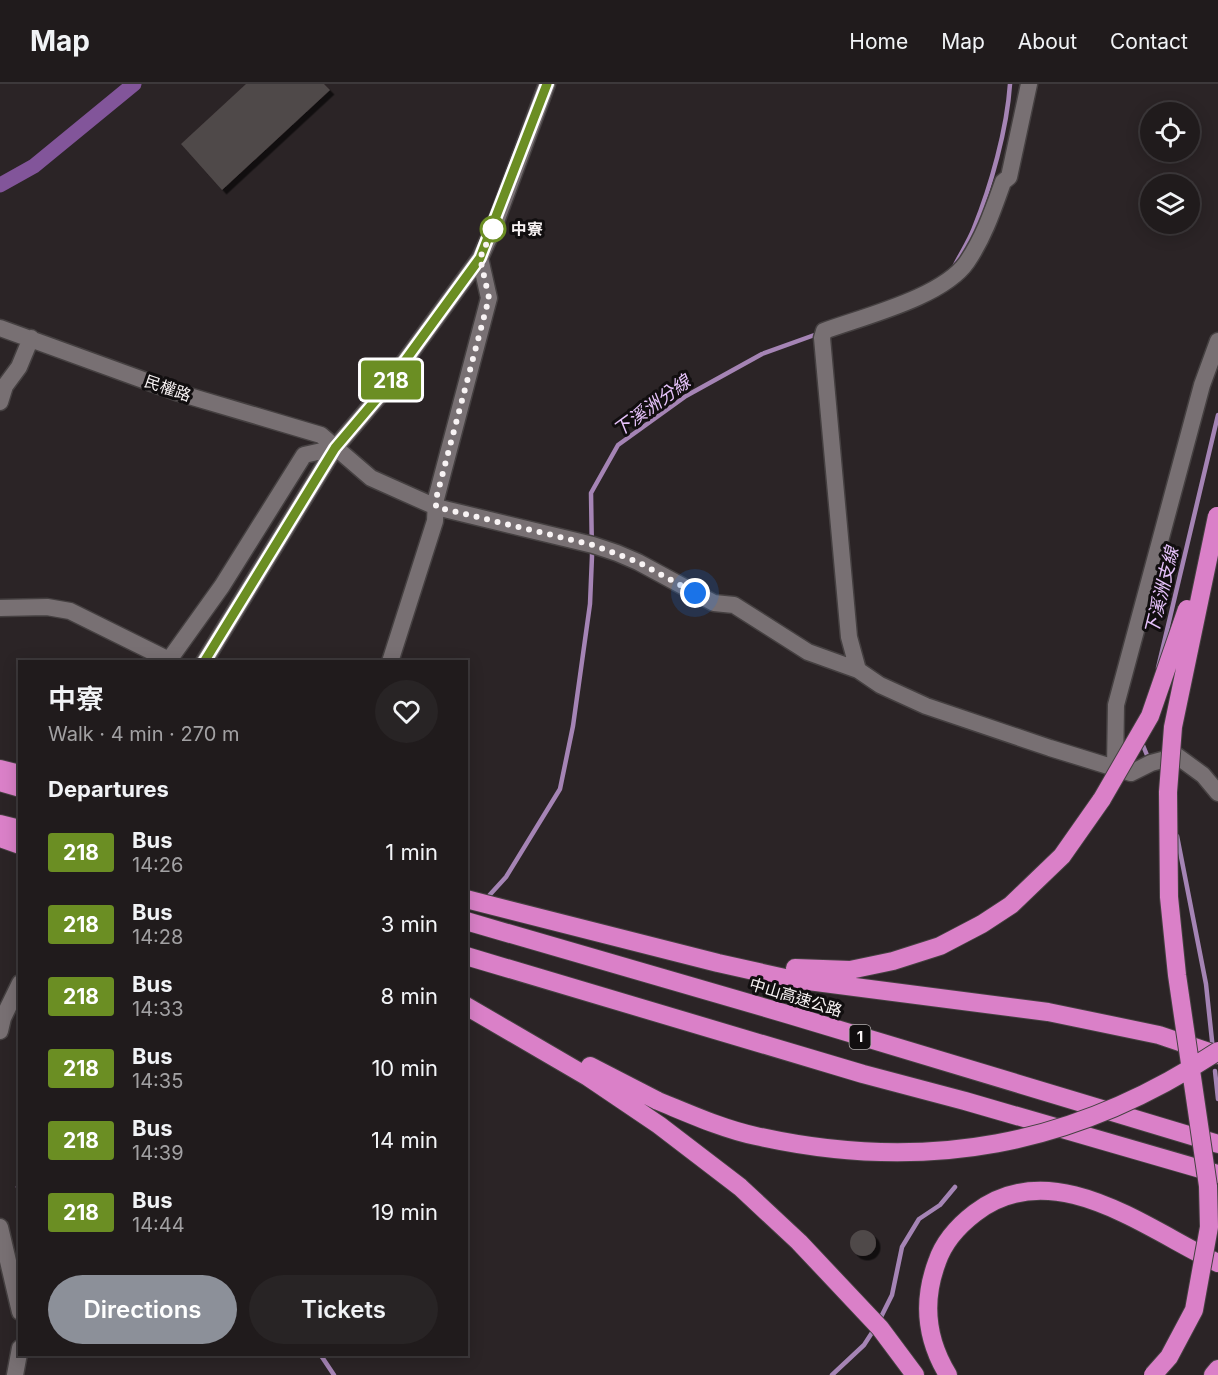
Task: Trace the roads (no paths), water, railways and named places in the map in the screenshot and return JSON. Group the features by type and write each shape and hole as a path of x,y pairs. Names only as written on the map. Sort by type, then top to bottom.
{"highway":[{"path":"718,963 850,970 893,961 940,946 1011,905 1062,856 1102,799 1150,716 1182,625 1217,513"},
{"path":"1153,1375 1169,1357 1194,1310 1209,1227 1208,1186 1177,975 1169,897 1168,792 1173,727 1217,513"},
{"path":"0,769 18,774"},
{"path":"0,782 18,787"},
{"path":"0,824 18,828"},
{"path":"0,838 18,844"},
{"path":"468,900 784,978 1048,1012 1159,1035 1218,1055"},
{"name":"中山高速公路","path":"468,922 1218,1144"},
{"name":"1","path":"468,957 863,1074 1218,1174"},
{"path":"468,1007 585,1070 706,1120 754,1136 808,1146 862,1152 946,1151 987,1146 1032,1136 1081,1122 1155,1089 1218,1051"},
{"path":"585,1070 740,1187 799,1242 880,1328 915,1375"},
{"path":"948,1375 940,1362 931,1338 927,1308 932,1276 942,1247 962,1223 984,1206 1006,1195 1032,1190 1067,1194 1092,1200 1218,1263"},
{"path":"1213,1375 1218,1369"}],"street":[{"path":"205,660 335,448 380,395 480,258 547,84"},
{"path":"858,670 849,637 822,338 824,331 930,293 966,263 985,230 1003,182 1009,177 1029,84"},
{"path":"391,660 435,521 436,499 489,298 480,258"},
{"name":"民權路","path":"0,328 179,393 321,435 371,478 436,507 593,545 617,553 714,603 734,605 808,652 858,670 880,685 926,706 1131,773 1152,763 1177,756 1203,775 1218,793"},
{"path":"0,402 5,386 19,367 31,338"},
{"path":"1115,768 1116,705 1202,386 1218,341"},
{"path":"0,608 47,607 70,611 169,660 222,586 304,455 335,448"},
{"path":"0,1031 3,1018 18,987"},
{"path":"0,1227 18,1304"},
{"path":"15,1375 19,1356"}],"waterway":[{"path":"0,185 34,166 134,84"},
{"name":"下溪洲分線","path":"955,265 972,233 992,176 1002,138 1010,84"},
{"name":"下溪洲分線","path":"485,900 506,877 560,789 573,726 590,604 591,493 618,445 686,396 762,354 820,333"},
{"name":"下溪洲支線","path":"1158,668 1218,415"},
{"name":"下溪洲支線","path":"1142,743 1149,760"},
{"name":"下溪洲支線","path":"1177,836 1206,984 1213,1050"},
{"name":"下溪洲支線","path":"1215,1071 1218,1099"},
{"path":"879,1321 892,1295 902,1247 919,1219 940,1205 955,1187"},
{"path":"832,1375 864,1345 875,1328"},
{"path":"321,1356 334,1375"}],"place":[{"name":"中寮","path":"493,229"}]}
